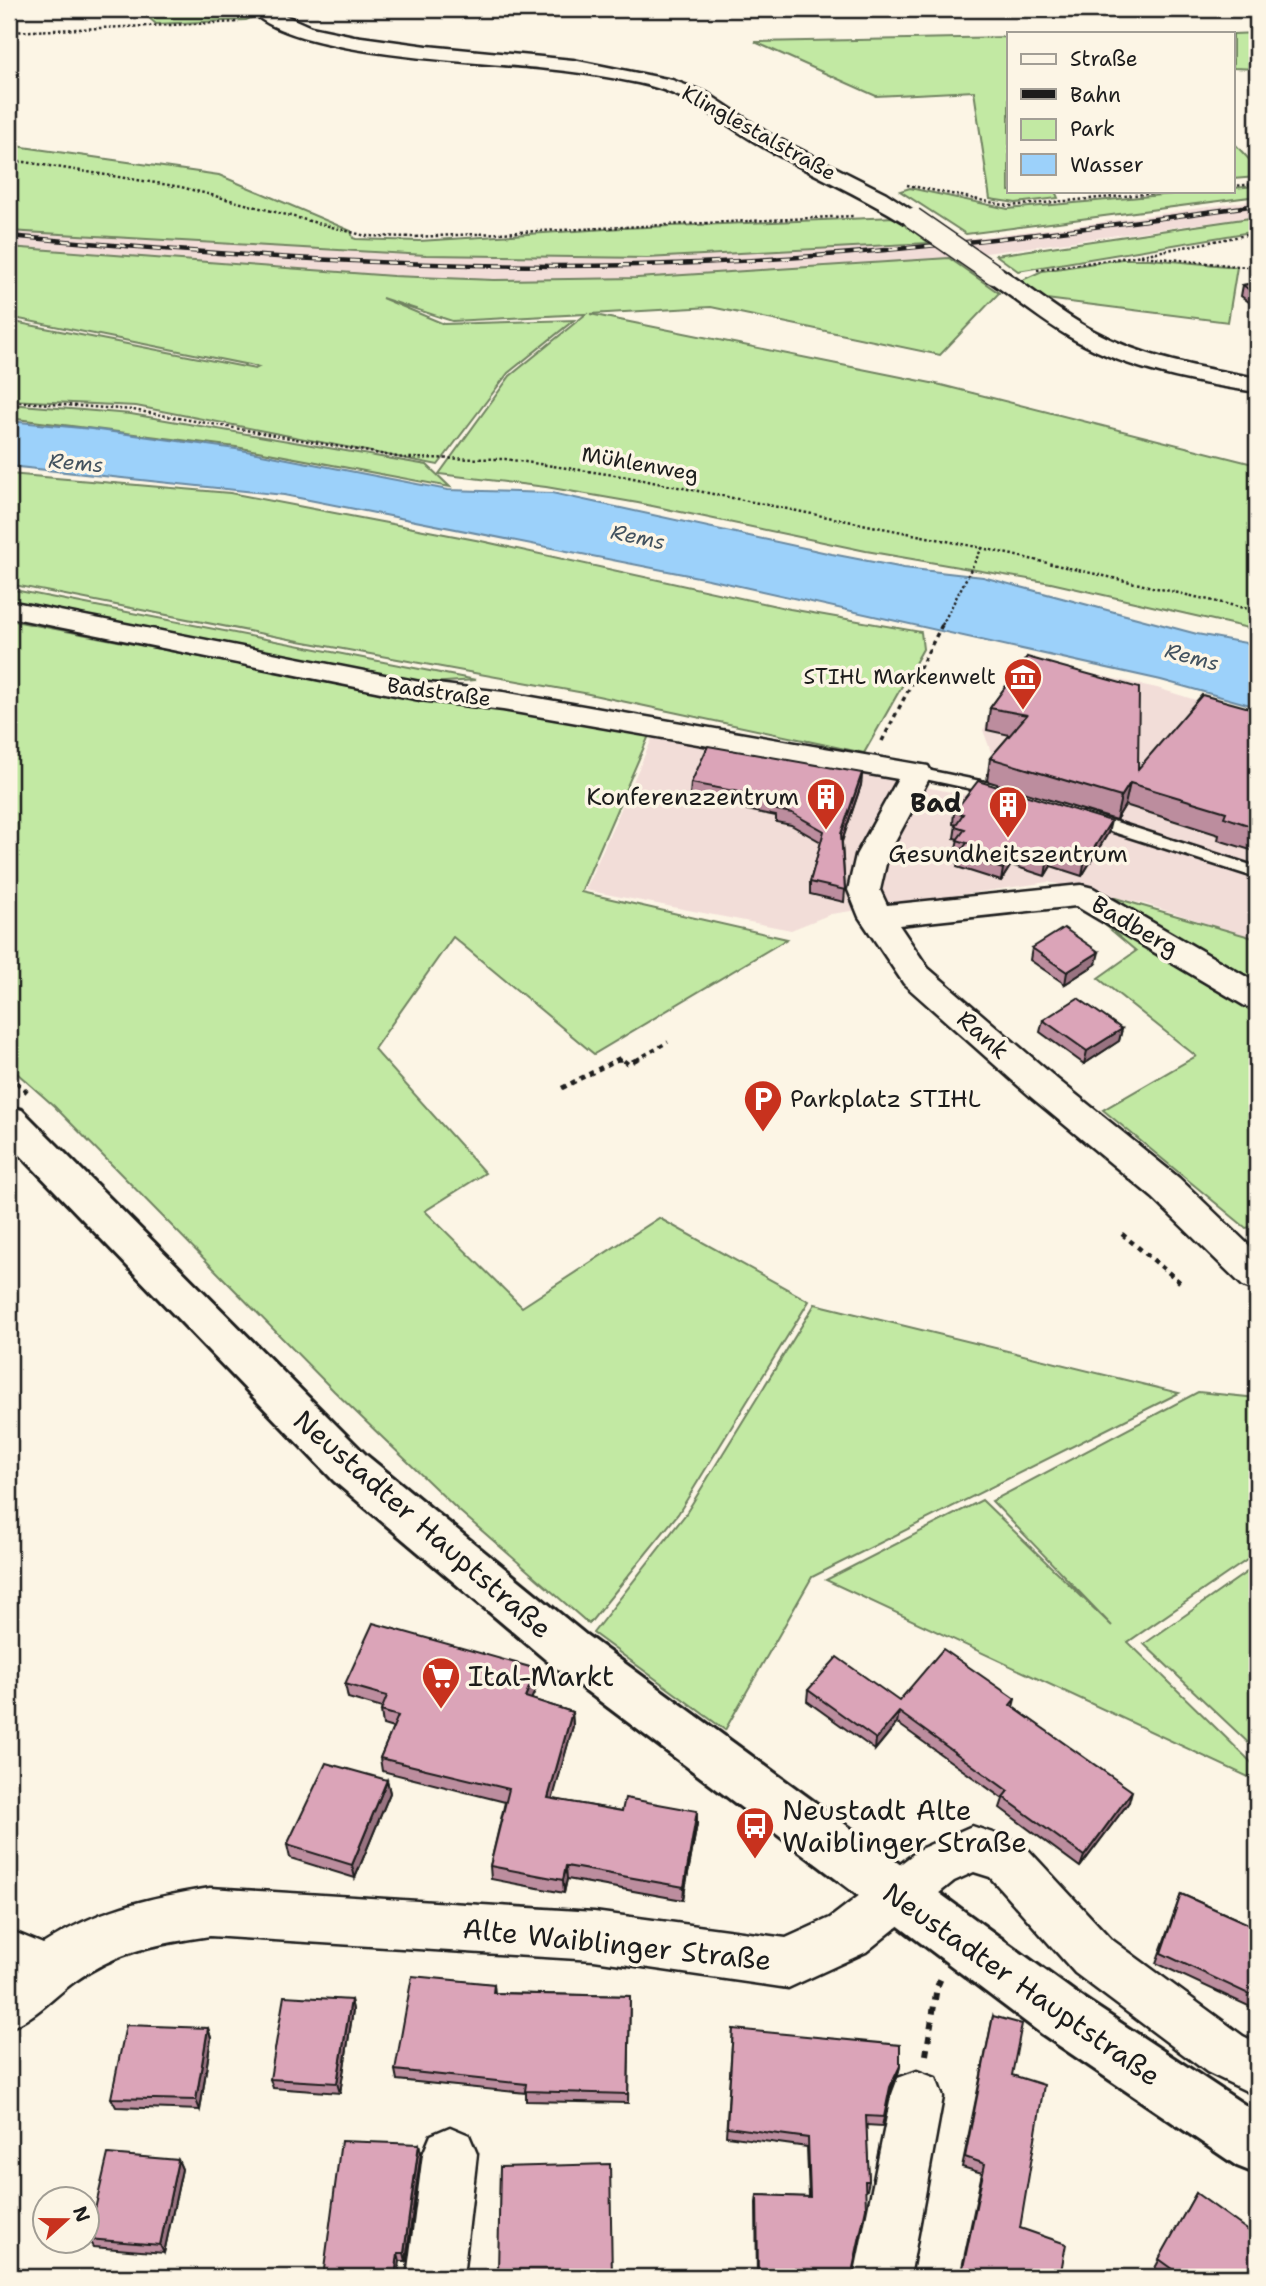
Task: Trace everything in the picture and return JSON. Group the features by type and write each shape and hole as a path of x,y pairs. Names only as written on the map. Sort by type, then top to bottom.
{"street":[{"name":"Klinglestalstraße","path":"267,14 307,31 373,46 582,68 673,86 701,98 770,142 874,194 1082,334 1109,348 1168,368 1257,385"},
{"name":"Badstraße","path":"9,609 420,691 503,701 871,764"},
{"path":"871,764 917,773"},
{"name":"Rank","path":"917,773 872,855 864,890 876,917 916,976 1044,1088 1166,1188 1257,1276"},
{"name":"Badberg","path":"876,917 1081,895 1257,998"},
{"name":"Neustadter Hauptstraße","path":"21,1109 350,1468 569,1650 898,1897 1061,2015 1257,2146"},
{"name":"Alte Waiblinger Straße","path":"21,1976 97,1940 149,1922 210,1912 594,1936 788,1963 848,1936 937,1865 972,1850 1005,1858 1093,1956 1225,2054 1257,2070"},
{"path":"881,2277 917,2097"},
{"path":"435,2277 450,2154"}],"lane":[{"path":"917,773 1011,794"},
{"path":"1063,810 1257,873"}],"path":[{"path":"9,32 212,24 267,14"},
{"path":"9,162 87,171 181,187 331,229 393,238 905,213"},
{"path":"1234,186 1257,184"},
{"path":"874,194 912,185 1009,206 1169,192"},
{"path":"1001,278 1072,263 1136,256 1257,233"},
{"path":"1136,256 1257,268"},
{"name":"Mühlenweg","path":"9,401 133,410 403,458 505,459 568,467 982,548 1257,611"},
{"path":"871,764 982,548"},
{"path":"562,1088 620,1058 628,1064 668,1042"},
{"path":"9,1075 21,1109"},
{"path":"1122,1234 1181,1283"},
{"path":"932,2027 937,1987"}],"shaded area":[{"path":"1257,200 1257,216 949,258 637,278 494,280 393,276 9,247 9,231 426,255 647,258 929,243"},
{"path":"1033,661 1157,688 1257,719 1257,939 1145,904 1048,882 831,914 791,930 585,890 655,732 995,801 1014,773 997,768 983,730"}],"green space":[{"path":"139,9 250,9 258,15 246,20 156,24"},
{"path":"1257,33 1257,69 1234,68 1234,34"},
{"path":"1007,37 1007,192 1055,192 1058,198 1016,203 990,199 974,91 876,96 755,42"},
{"path":"1234,143 1257,168 1257,177 1234,179"},
{"path":"9,145 219,175 351,231 356,239 419,241 622,228 895,217 929,243 647,258 426,255 9,231"},
{"path":"1257,186 1257,196 966,234 900,191 910,188 1008,209 1195,192 1234,192 1234,188"},
{"path":"1257,217 1257,231 1018,271 996,255"},
{"path":"9,247 393,276 494,280 637,278 949,258 999,293 940,355 711,307 590,314 941,385 1257,465 1257,630 1051,583 866,551 638,503 546,487 439,474 510,376 586,314 452,321 382,298 444,324 574,320 508,373 438,465 136,406 9,400 9,321 255,369 259,367 9,317"},
{"path":"1122,259 1237,267 1228,322 1046,299 1018,282 1042,271"},
{"path":"9,404 131,414 427,465 450,487 236,447 9,418"},
{"path":"9,474 230,493 481,541 790,609 921,632 923,649 864,753 584,693 9,584"},
{"path":"9,589 476,680 430,683 9,601"},
{"path":"9,620 419,699 502,698 651,731 581,892 787,939 594,1054 453,937 374,1049 485,1173 425,1211 522,1307 659,1218 809,1301 678,1514 589,1624 457,1509 334,1391 54,1106 9,1066"},
{"path":"1091,891 1257,939 1257,1226 1246,1228 1103,1110 1196,1056 1098,978 1136,951 1079,903"},
{"path":"815,1304 1179,1393 812,1577 725,1730 593,1633 685,1515"},
{"path":"1198,1392 1257,1398 1257,1553 1128,1642 1257,1768 1257,1781 826,1580 982,1500 1112,1626 992,1501"},
{"path":"1257,1565 1257,1751 1144,1644"}],"water":[{"name":"Rems","path":"9,421 236,449 448,490 552,493 832,554 904,568 983,577 1197,634 1257,645 1257,707 1161,680 708,579 284,495 9,466"}],"building":[{"path":"1257,283 1257,296 1243,285"},
{"path":"1027,657 1139,688 1138,769 1202,695 1257,710 1257,828 1224,817 1226,812 1130,783 1121,797 990,758 1027,715 990,708"},
{"name":"Konferenzzentrum","path":"708,746 862,773 841,834 845,890 810,882 824,831 792,813 777,810 779,804 748,798 750,794 691,783"},
{"name":"Gesundheitszentrum","path":"978,781 1111,821 1084,864 1053,854 1047,864 1013,853 1003,869 958,855 967,843 957,840 965,829 955,826 963,814 954,812"},
{"path":"1064,928 1099,952 1067,972 1032,948"},
{"path":"1078,998 1122,1029 1087,1051 1043,1020"},
{"path":"373,1623 537,1669 525,1697 572,1712 548,1798 622,1811 625,1798 697,1811 684,1887 566,1866 563,1880 490,1866 509,1789 380,1758 398,1716 381,1711 387,1696 345,1684"},
{"path":"943,1649 1015,1699 1010,1705 1132,1791 1084,1856 1003,1797 1008,1791 899,1712 876,1739 808,1690 837,1657 899,1701"},
{"path":"326,1763 387,1780 352,1865 287,1845"},
{"path":"1181,1894 1257,1928 1257,1998 1161,1953"},
{"path":"412,1976 494,1984 493,1993 630,1996 628,2094 525,2091 526,2084 395,2070"},
{"path":"284,1996 351,2000 337,2083 270,2079"},
{"path":"993,2016 1022,2024 1012,2075 1044,2085 1020,2228 1066,2244 1060,2277 961,2277 985,2164 965,2157"},
{"path":"126,2025 208,2028 196,2100 111,2098"},
{"path":"733,2029 900,2045 900,2066 890,2087 884,2117 866,2116 869,2181 865,2181 866,2208 853,2268 856,2272 868,2272 868,2277 758,2277 757,2195 810,2197 808,2138 727,2127"},
{"path":"341,2141 419,2144 404,2253 398,2253 395,2277 323,2277"},
{"path":"108,2154 178,2160 160,2245 102,2240 101,2184"},
{"path":"610,2164 612,2277 571,2277 571,2271 498,2273 500,2167"},
{"path":"1196,2193 1257,2237 1257,2277 1184,2277 1159,2259"}],"railway":[{"path":"9,236 323,260 480,265 637,265 793,258 948,244 1257,205"}],"place":[{"name":"STIHL Markenwelt","path":"1023,711"},
{"name":"Konferenzzentrum","path":"826,831"},
{"name":"Gesundheitszentrum","path":"1008,839"},
{"name":"Parkplatz STIHL","path":"763,1133"},
{"name":"Ital-Markt","path":"441,1710"},
{"name":"Neustadt Alte Waiblinger Straße","path":"755,1860"}],"district":[{"name":"Bad","path":"936,803"}]}
